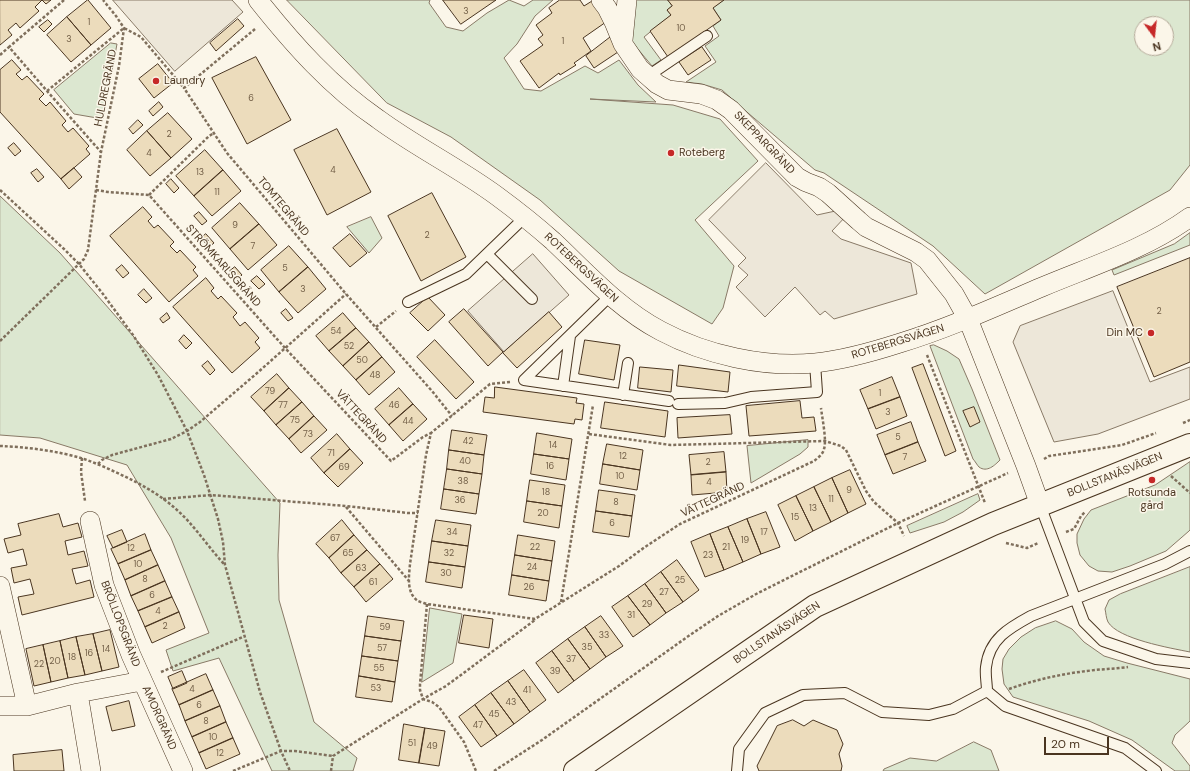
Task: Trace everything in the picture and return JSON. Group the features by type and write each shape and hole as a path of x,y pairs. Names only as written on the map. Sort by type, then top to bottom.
{"street":[{"name":"ROTEBERGSVÄGEN","path":"258,0 297,47 326,77 360,106 415,144 459,170 495,194 550,238 610,296 632,313 660,331 692,345 736,358 762,362 792,364 845,359 869,353 920,337 968,319 1132,250 1163,234 1190,217"},
{"name":"SKEPPARGRÄND","path":"601,0 609,13 623,44 640,69 656,84 668,90 701,94 717,100 731,110 797,177 819,187 837,200 866,227 916,252 926,260 954,294 968,319"},
{"path":"623,44 627,0"},
{"path":"968,319 1040,505"},
{"name":"BOLLSTANÄSVÄGEN","path":"575,771 815,606 993,524 1190,445"},
{"name":"BRÖLLOPSGRÄND","path":"90,521 104,585 142,681"},
{"path":"0,586 27,706"},
{"name":"AMORGRÄND","path":"0,706 27,706 78,693 142,681 183,771"},
{"path":"78,693 91,771"}],"lane":[{"path":"648,76 707,36"},
{"path":"408,302 466,274 525,218"},
{"path":"487,254 532,299"},
{"path":"524,380 610,296"},
{"path":"563,386 570,336"},
{"path":"624,395 628,363"},
{"path":"524,380 673,403 725,403 750,397 817,392 815,363"},
{"path":"1040,505 1084,622 1103,641 1156,659 1190,663"},
{"path":"1156,771 1125,748 1005,706 987,691 986,668 988,654 996,640 1011,627 1031,616 1165,564 1189,550"},
{"path":"737,771 739,750 765,713 803,695 845,693 882,712 929,715 953,709 987,691"}],"path":[{"path":"0,55 64,0"},
{"path":"103,0 124,28 141,37 184,88 270,16"},
{"name":"HULDREGRÄND","path":"47,91 124,28"},
{"name":"HULDREGRÄND","path":"0,341 84,259 88,250 101,152 119,66 124,28"},
{"name":"HULDREGRÄND","path":"9,46 101,152"},
{"name":"TOMTEGRÄND","path":"184,88 227,153 346,294 452,416"},
{"path":"96,190 149,195 214,133"},
{"path":"0,190 79,264 103,294 133,335 158,375 187,431 204,475 218,518 223,542 225,565 260,692 290,771"},
{"name":"STRÖMKARLSGRÄND","path":"149,195 285,348"},
{"path":"98,464 102,460 112,455 171,439 187,431 346,294"},
{"path":"376,327 408,302"},
{"path":"920,337 1000,542 1020,545 1027,548 1074,529 1081,516 1086,511"},
{"name":"VÄTTEGRÄND","path":"285,348 391,461 423,437 431,433 490,384 524,380"},
{"path":"561,602 596,391"},
{"path":"817,392 821,404 825,441"},
{"path":"1178,425 1190,420"},
{"path":"494,771 542,740 690,634 758,593 898,523 1049,456 1122,445 1158,432"},
{"path":"431,433 426,455 410,564 409,581 411,593 418,601 427,604 535,620"},
{"path":"589,434 671,445 825,441 841,446 846,450 866,491 874,502 898,523 904,536"},
{"name":"VÄTTEGRÄND","path":"333,756 446,686 561,602 619,566 680,524 814,461 824,449 825,441"},
{"path":"0,446 26,448 82,458 121,474 143,486 176,509 225,565"},
{"path":"82,458 80,472 90,521"},
{"path":"1169,474 1190,493"},
{"path":"163,499 211,495 418,513"},
{"path":"346,506 409,581"},
{"path":"427,604 420,690 423,699 432,702 439,707 464,742 476,771"},
{"path":"142,681 245,636"},
{"path":"987,691 1001,692 1040,680 1088,671 1147,664 1161,660"},
{"path":"233,771 281,750 333,756 331,771"}],"green space":[{"path":"287,0 430,0 429,3 446,27 463,31 487,13 509,0 524,6 533,0 553,0 535,16 517,44 504,58 524,89 541,91 585,66 598,73 619,60 638,85 656,102 590,99 673,105 720,119 758,161 695,220 734,266 723,308 712,324 619,271 540,200 451,137 387,103"},
{"path":"632,0 668,0 672,6 667,10 671,15 644,37 661,60 652,66 632,42"},
{"path":"724,0 1190,0 1190,165 1170,190 985,294 933,246 824,173 815,170 722,90 702,84 686,82 716,62 705,46 719,36 713,26 721,20 713,8"},
{"path":"111,43 117,44 103,119 74,114 54,90"},
{"path":"0,196 60,253 280,503 278,555 279,600 314,722 357,758 353,771 272,771 219,658 173,671 166,650 209,633 171,538 127,465 40,438 0,435"},
{"path":"371,217 382,238 369,253 347,227"},
{"path":"1190,233 1190,245 1114,275 1112,270 1174,244"},
{"path":"934,345 959,359 1000,460 991,468 982,469 973,459 930,346"},
{"path":"808,440 808,447 800,454 751,483 747,446"},
{"path":"1190,462 1190,530 1166,551 1130,566 1112,572 1098,571 1089,566 1080,555 1077,543 1077,534 1084,519 1091,510 1155,485"},
{"path":"978,494 980,500 963,512 944,522 910,533 907,526"},
{"path":"1190,567 1190,652 1133,638 1114,628 1108,622 1105,609 1109,600 1120,594"},
{"path":"430,608 462,614 453,663 422,682"},
{"path":"1056,621 1072,629 1084,642 1104,656 1190,679 1190,721 1175,735 1172,743 1190,766 1190,771 1175,771 1132,740 1089,721 1013,697 1004,684 1002,669 1003,659 1009,649 1021,637 1035,628"},
{"path":"974,742 991,750 999,771 883,771 884,769 910,758 936,761"}],"shaded area":[{"path":"113,0 232,0 243,12 175,71"},
{"path":"766,163 817,215 840,210 847,215 832,231 841,239 911,263 917,294 834,319 825,311 820,315 795,287 765,317 736,287 748,275 738,266 746,258 709,220"},
{"path":"533,254 569,295 504,352 468,311"},
{"path":"1113,291 1150,382 1190,367 1190,399 1098,434 1054,442 1013,342 1020,326"}],"building":[{"path":"0,0 42,0 35,7 39,11 20,28 16,23 8,30 12,35 0,45"},
{"path":"42,0 51,0 46,4"},
{"path":"88,0 111,28 91,45 67,17"},
{"path":"443,0 496,0 461,24"},
{"path":"560,0 580,0 584,6 592,1 606,22 583,38 591,51 574,63 576,65 560,75 559,73 539,88 520,61 543,45 538,39 543,35 536,25 552,13 549,8"},
{"path":"668,0 724,0 713,8 721,20 668,57 650,31 671,15 667,10 672,6"},
{"path":"67,17 91,45 71,62 47,35"},
{"path":"238,19 244,26 216,51 210,43"},
{"path":"48,20 52,24 44,32 39,27"},
{"path":"612,36 621,50 594,68 586,56"},
{"path":"702,47 711,60 688,75 679,62"},
{"path":"256,57 291,120 247,144 212,78"},
{"path":"12,60 21,70 16,74 22,80 27,76 44,94 39,99 46,106 50,102 66,121 62,125 68,132 73,128 89,146 86,149 90,154 61,179 0,112 0,70"},
{"name":"Laundry","path":"158,64 173,83 154,98 139,79"},
{"path":"159,102 163,107 153,116 149,111"},
{"path":"168,113 192,139 171,158 147,131"},
{"path":"138,120 143,125 133,134 129,129"},
{"path":"337,129 371,192 327,215 294,150"},
{"path":"147,131 171,158 150,176 127,150"},
{"path":"14,143 21,151 15,156 8,148"},
{"path":"205,150 223,170 194,196 176,176"},
{"path":"74,168 82,177 69,189 61,179"},
{"path":"37,169 44,177 38,182 31,173"},
{"path":"223,170 241,191 212,216 194,196"},
{"path":"171,179 179,188 174,193 166,184"},
{"path":"432,193 466,257 421,281 388,216"},
{"path":"240,203 259,224 230,249 212,228"},
{"path":"143,207 152,217 148,221 154,228 158,225 174,242 170,246 177,253 180,250 196,267 193,270 198,276 169,302 110,236"},
{"path":"199,212 207,221 202,225 194,216"},
{"path":"259,224 277,245 248,270 230,249"},
{"path":"206,234 214,243 209,247 201,238"},
{"path":"350,234 367,253 350,267 333,248"},
{"path":"289,246 308,267 279,292 261,270"},
{"path":"1190,258 1190,362 1154,377 1117,287"},
{"path":"122,265 129,273 123,278 116,270"},
{"path":"235,267 242,275 237,279 230,271"},
{"path":"308,267 326,289 298,313 279,292"},
{"path":"257,276 265,284 259,289 251,281"},
{"path":"206,278 214,288 211,291 218,299 221,296 237,313 233,317 240,326 245,322 259,338 255,342 260,348 232,373 173,307"},
{"path":"144,289 152,298 146,303 138,295"},
{"path":"428,297 445,315 428,331 410,313"},
{"path":"286,309 293,318 288,321 281,313"},
{"path":"464,309 503,352 488,366 449,322"},
{"path":"549,312 562,327 517,368 503,353"},
{"path":"167,313 170,318 163,323 160,319"},
{"path":"343,313 356,328 329,351 316,336"},
{"path":"356,328 369,342 343,366 329,351"},
{"path":"184,335 192,343 186,349 179,341"},
{"path":"435,340 474,382 456,399 417,357"},
{"path":"585,340 620,345 614,380 579,374"},
{"path":"369,342 382,357 356,380 343,366"},
{"path":"382,357 395,372 369,395 356,380"},
{"path":"208,361 215,370 210,375 202,366"},
{"path":"923,364 956,451 945,456 912,368"},
{"path":"679,365 730,372 728,392 677,386"},
{"path":"640,367 673,370 671,392 638,388"},
{"path":"277,374 289,388 264,411 251,397"},
{"path":"892,377 900,397 868,409 860,390"},
{"path":"495,387 577,398 576,403 584,404 582,420 575,419 574,424 483,412 485,397 494,398"},
{"path":"289,388 302,402 276,425 264,411"},
{"path":"399,388 413,404 389,425 375,409"},
{"path":"900,397 907,416 876,429 868,409"},
{"path":"800,401 802,418 814,417 816,431 749,436 746,406"},
{"path":"302,402 314,416 289,439 276,425"},
{"path":"605,402 668,411 665,437 601,428"},
{"path":"413,404 427,419 403,441 389,425"},
{"path":"974,407 980,422 970,427 963,411"},
{"path":"730,415 732,434 678,438 677,418"},
{"path":"314,416 327,430 301,453 289,439"},
{"path":"911,422 918,442 885,455 877,435"},
{"path":"452,430 487,435 484,455 449,450"},
{"path":"537,433 572,439 569,459 534,454"},
{"path":"337,434 350,449 324,473 311,458"},
{"path":"918,442 926,461 893,474 885,455"},
{"path":"607,444 643,450 640,470 603,464"},
{"path":"350,449 363,463 338,487 324,473"},
{"path":"449,450 484,455 482,474 447,469"},
{"path":"724,452 726,472 691,475 689,455"},
{"path":"534,454 569,459 566,480 531,474"},
{"path":"603,464 640,470 637,490 600,484"},
{"path":"447,469 482,474 479,494 444,489"},
{"path":"850,470 866,504 848,513 832,478"},
{"path":"726,472 727,492 692,495 691,475"},
{"path":"832,478 848,513 831,522 814,487"},
{"path":"530,480 565,485 562,506 527,501"},
{"path":"814,487 831,522 813,531 796,496"},
{"path":"444,489 479,494 476,514 441,509"},
{"path":"599,490 635,495 632,516 596,511"},
{"path":"796,496 813,531 795,541 778,505"},
{"path":"527,501 562,506 559,528 524,522"},
{"path":"596,511 632,516 629,537 593,532"},
{"path":"766,512 780,547 761,554 747,519"},
{"path":"59,514 63,527 78,523 82,537 65,541 68,555 84,551 88,566 72,569 76,584 90,580 94,597 22,615 18,597 34,594 30,579 14,583 11,568 27,565 23,549 8,553 4,539 21,535 18,524"},
{"path":"747,519 761,554 743,562 728,527"},
{"path":"342,520 354,535 329,558 316,544"},
{"path":"436,520 471,525 468,546 432,541"},
{"path":"728,527 743,562 724,570 710,534"},
{"path":"122,530 127,542 113,548 107,536"},
{"path":"145,534 151,550 118,564 111,549"},
{"path":"710,534 724,570 705,577 691,542"},
{"path":"354,535 367,550 341,573 329,558"},
{"path":"518,535 555,541 552,561 515,555"},
{"path":"432,541 468,546 465,567 429,562"},
{"path":"151,550 158,565 125,580 118,564"},
{"path":"367,550 380,564 354,587 341,573"},
{"path":"515,555 552,561 549,581 512,575"},
{"path":"677,560 699,590 683,602 661,572"},
{"path":"429,562 465,567 462,588 426,582"},
{"path":"380,564 393,579 366,602 354,587"},
{"path":"158,565 165,581 131,596 125,580"},
{"path":"661,572 683,602 666,613 645,584"},
{"path":"512,575 549,581 546,601 509,595"},
{"path":"165,581 172,597 138,611 131,596"},
{"path":"645,584 666,613 650,625 628,596"},
{"path":"628,596 650,625 633,637 612,607"},
{"path":"172,597 179,612 145,627 138,611"},
{"path":"179,612 185,628 152,643 145,627"},
{"path":"464,615 493,619 489,648 459,643"},
{"path":"368,616 404,621 401,641 365,636"},
{"path":"601,616 623,646 606,657 585,627"},
{"path":"585,627 606,657 590,669 568,639"},
{"path":"110,630 119,667 102,671 93,634"},
{"path":"93,634 102,671 85,675 76,637"},
{"path":"365,636 401,641 398,661 362,656"},
{"path":"76,637 85,675 68,678 60,641"},
{"path":"568,639 590,669 574,681 552,651"},
{"path":"60,641 68,678 51,682 43,645"},
{"path":"43,645 51,682 34,686 26,649"},
{"path":"552,651 574,681 558,693 536,663"},
{"path":"362,656 398,661 395,682 359,676"},
{"path":"524,670 546,700 530,712 508,681"},
{"path":"182,671 187,683 173,689 168,677"},
{"path":"206,674 213,690 179,705 172,689"},
{"path":"359,676 395,682 392,702 356,697"},
{"path":"508,681 530,712 514,724 491,693"},
{"path":"213,690 220,706 185,721 179,705"},
{"path":"491,693 514,724 497,736 475,705"},
{"path":"129,701 135,726 112,731 106,707"},
{"path":"475,705 497,736 481,747 459,717"},
{"path":"220,706 226,722 192,737 185,721"},
{"path":"793,720 804,726 813,720 837,730 843,744 839,754 842,766 841,771 759,771 757,766 777,726"},
{"path":"226,722 233,738 199,753 192,737"},
{"path":"404,724 425,728 419,763 399,760"},
{"path":"425,728 445,731 439,766 419,763"},
{"path":"233,738 240,754 206,769 199,753"},
{"path":"62,750 64,771 14,771 13,755"}],"place":[{"name":"Laundry","path":"156,81"},
{"name":"Roteberg","path":"671,153"},
{"name":"Din MC","path":"1151,333"},
{"name":"Rotsunda gård","path":"1152,480"}]}
